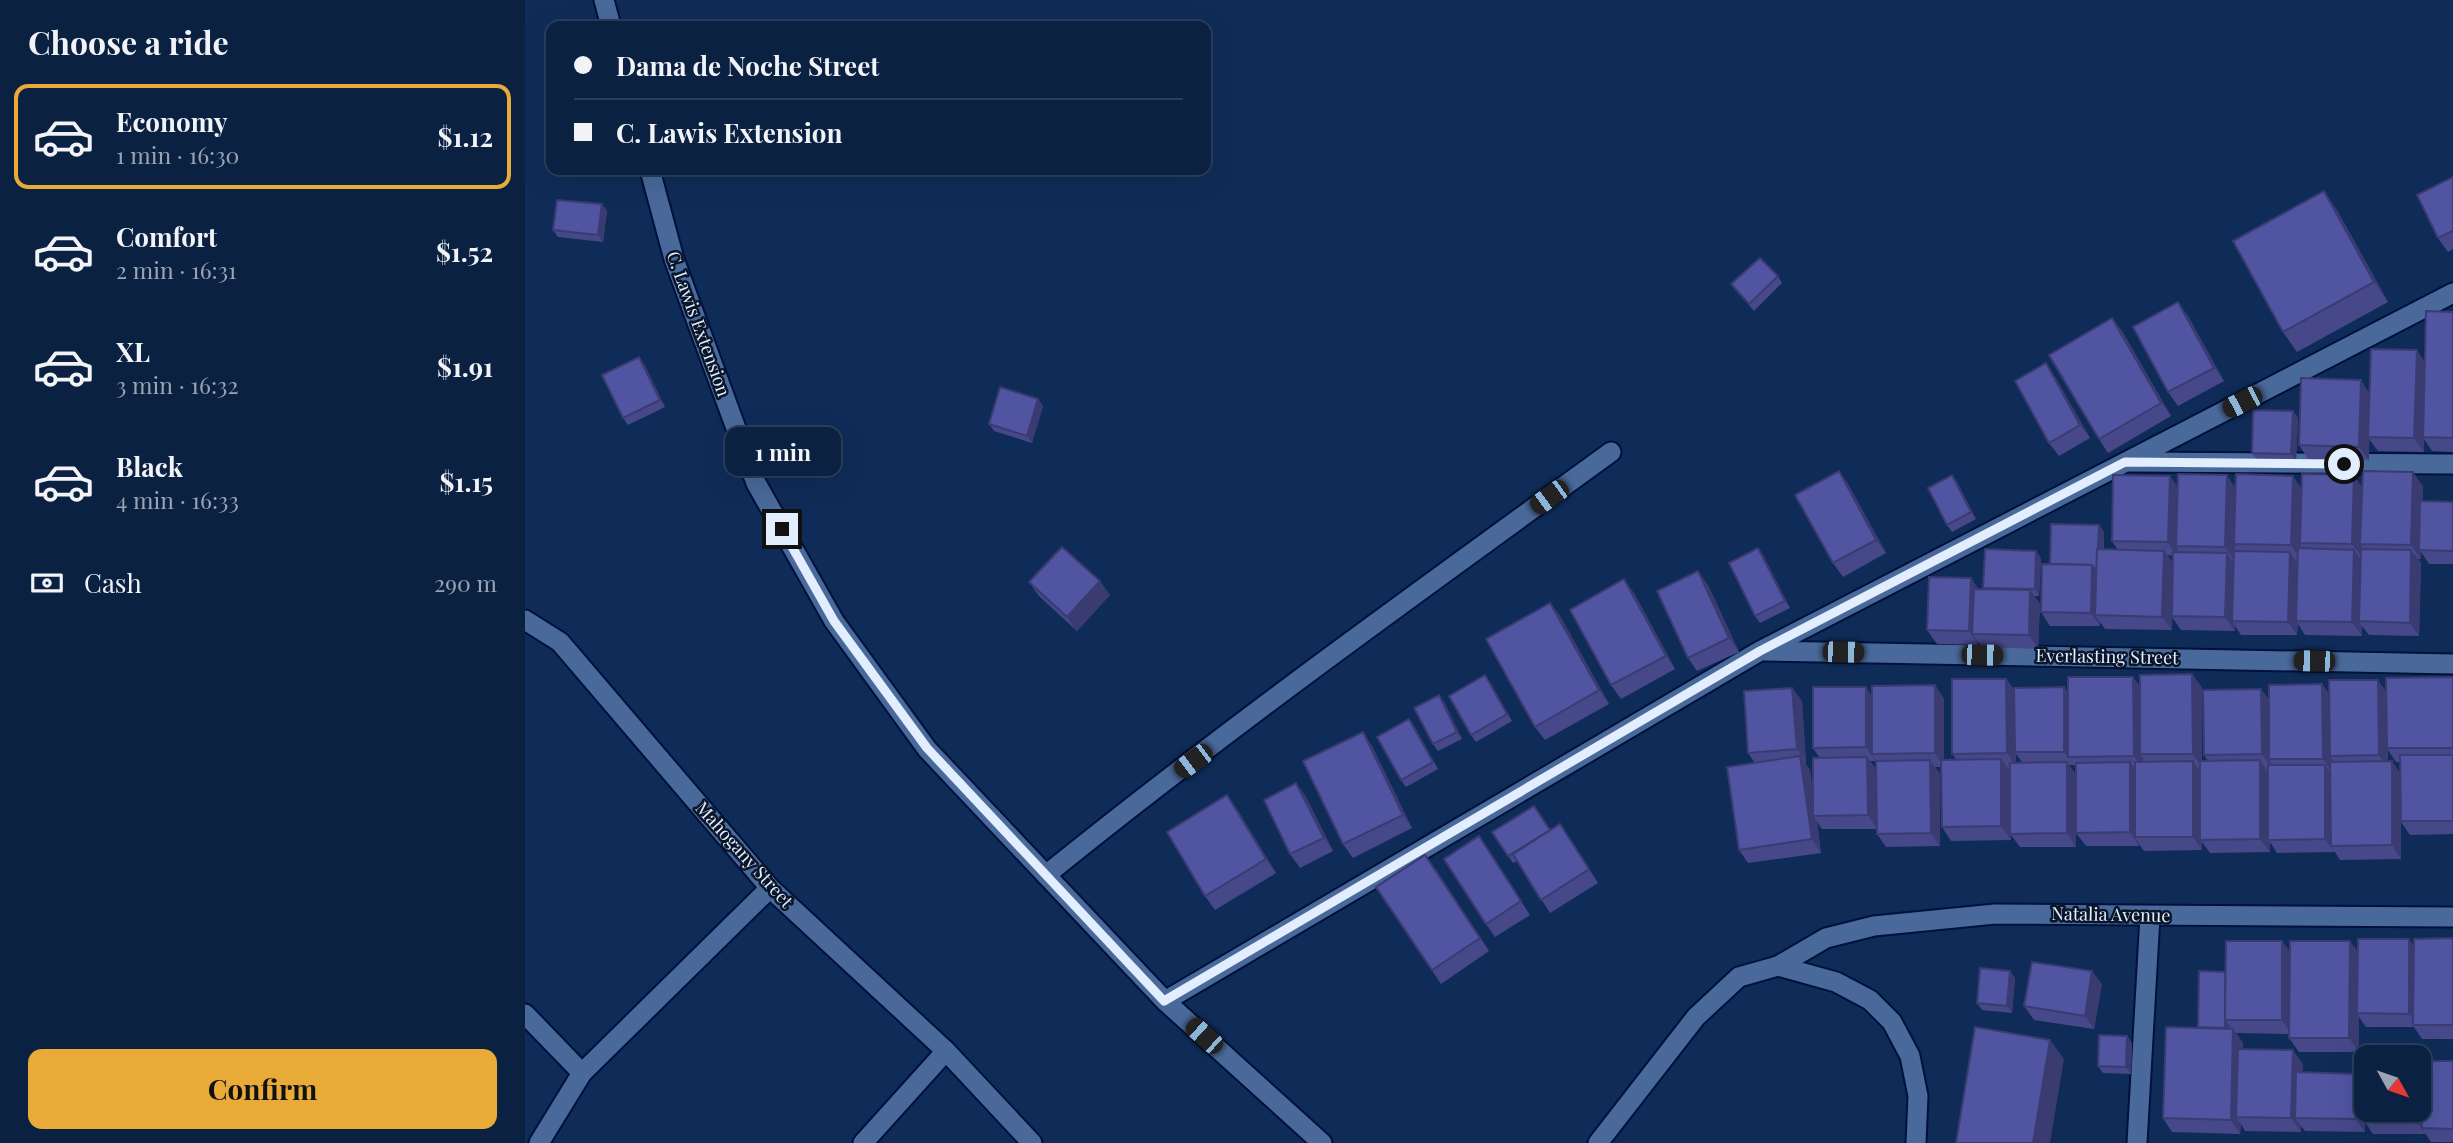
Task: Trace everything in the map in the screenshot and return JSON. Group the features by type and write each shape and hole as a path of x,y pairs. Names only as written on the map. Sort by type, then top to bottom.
{"street":[{"path":"604,0 610,21"},
{"name":"C. Lawis Extension","path":"651,175 674,259 756,483 834,621 927,748 1164,1001 1322,1143"},
{"path":"1164,1001 1760,651 2453,293"},
{"path":"1046,875 1108,825 1406,601 1611,452"},
{"path":"2125,462 2453,464"},
{"name":"Mahogany Street","path":"525,620 560,642 769,888 946,1051 1032,1143"},
{"name":"Everlasting Street","path":"1760,651 2453,664"},
{"path":"539,1143 582,1073 769,888"},
{"name":"Natalia Avenue","path":"1778,966 1826,938 1874,926 1995,914 2453,918"},
{"path":"2137,1143 2150,916"},
{"path":"1598,1143 1696,1017 1739,977 1778,966 1836,982 1870,1000 1892,1022 1910,1056 1918,1096 1916,1143"},
{"path":"525,1014 582,1073"},
{"path":"863,1143 946,1051"}],"building":[{"path":"2453,177 2453,231 2438,238 2417,195"},
{"path":"2324,191 2374,282 2283,332 2233,241"},
{"path":"557,200 602,204 598,235 553,230"},
{"path":"1760,258 1778,276 1749,304 1731,284"},
{"path":"2178,302 2214,368 2168,392 2133,327"},
{"path":"2426,311 2453,312 2453,438 2423,437"},
{"path":"2112,318 2161,403 2099,439 2049,355"},
{"path":"2371,349 2417,350 2414,438 2368,437"},
{"path":"639,357 660,400 623,418 602,375"},
{"path":"2046,363 2080,425 2049,443 2015,381"},
{"path":"2301,378 2361,380 2359,447 2299,445"},
{"path":"1000,387 1038,399 1027,436 989,424"},
{"path":"2253,410 2293,411 2291,454 2252,453"},
{"path":"1839,471 1876,540 1833,563 1795,495"},
{"path":"2363,471 2413,472 2411,545 2360,544"},
{"path":"2178,474 2227,475 2225,547 2176,546"},
{"path":"2236,474 2293,476 2291,545 2234,544"},
{"path":"2302,474 2354,475 2352,544 2300,543"},
{"path":"1952,475 1971,512 1947,525 1928,488"},
{"path":"2113,475 2170,476 2168,542 2112,541"},
{"path":"2420,501 2453,502 2453,551 2419,550"},
{"path":"2051,524 2099,525 2097,568 2092,565 2050,564"},
{"path":"1062,547 1100,581 1067,617 1029,582"},
{"path":"1758,548 1785,601 1755,616 1729,563"},
{"path":"2298,548 2354,550 2352,622 2296,621"},
{"path":"1985,549 2036,551 2035,589 1983,588"},
{"path":"2097,549 2164,551 2162,617 2095,615"},
{"path":"2361,549 2411,550 2410,623 2359,621"},
{"path":"2234,551 2290,552 2288,622 2232,621"},
{"path":"2173,552 2227,553 2225,617 2172,616"},
{"path":"2042,564 2092,565 2091,613 2041,612"},
{"path":"1698,571 1729,638 1688,658 1657,591"},
{"path":"1929,577 1971,578 1969,631 1927,630"},
{"path":"1624,579 1666,656 1611,685 1570,610"},
{"path":"1974,589 2030,590 2029,635 1972,634"},
{"path":"1550,603 1599,690 1535,727 1486,639"},
{"path":"2192,674 2193,754 2140,754 2140,675"},
{"path":"1485,675 1507,714 1471,735 1449,696"},
{"path":"2068,677 2133,677 2134,756 2068,757"},
{"path":"2453,677 2453,748 2387,748 2386,678"},
{"path":"1952,679 2006,679 2007,753 1952,754"},
{"path":"2329,680 2378,680 2379,755 2330,756"},
{"path":"2322,684 2323,759 2269,759 2269,685"},
{"path":"1935,685 1935,753 1872,754 1872,686"},
{"path":"1813,687 1866,687 1866,747 1813,748"},
{"path":"2064,687 2064,752 2015,752 2014,688"},
{"path":"1792,688 1797,749 1748,753 1744,691"},
{"path":"2261,689 2262,754 2204,755 2203,690"},
{"path":"1439,695 1457,732 1433,744 1414,708"},
{"path":"1409,719 1433,762 1401,780 1377,737"},
{"path":"1363,732 1403,815 1343,844 1303,761"},
{"path":"2400,755 2453,755 2453,821 2401,821"},
{"path":"1800,756 1812,839 1739,850 1727,767"},
{"path":"1867,757 1868,815 1813,816 1813,758"},
{"path":"2001,759 2001,826 1942,827 1941,760"},
{"path":"1930,760 1931,833 1877,834 1876,761"},
{"path":"2260,760 2260,839 2200,840 2200,761"},
{"path":"2193,761 2193,837 2135,837 2135,762"},
{"path":"2392,761 2392,845 2331,846 2330,762"},
{"path":"2067,762 2067,833 2010,834 2010,763"},
{"path":"2130,762 2130,832 2076,833 2076,763"},
{"path":"2268,765 2325,765 2325,839 2268,840"},
{"path":"1296,783 1324,838 1290,854 1264,800"},
{"path":"1227,795 1266,859 1205,896 1167,832"},
{"path":"1534,806 1550,830 1508,856 1492,832"},
{"path":"1560,824 1589,869 1541,900 1513,854"},
{"path":"1479,836 1521,901 1486,924 1444,859"},
{"path":"1425,855 1480,938 1432,970 1376,887"},
{"path":"2453,938 2453,1025 2413,1025 2414,939"},
{"path":"2358,939 2409,939 2409,1014 2357,1013"},
{"path":"2226,941 2282,941 2282,1020 2225,1020"},
{"path":"2290,941 2350,941 2349,1038 2289,1038"},
{"path":"2032,962 2092,971 2085,1016 2024,1006"},
{"path":"1980,968 2010,971 2007,1006 1977,1003"},
{"path":"2199,971 2225,972 2225,1028 2198,1027"},
{"path":"1975,1027 2050,1040 2033,1143 1956,1143"},
{"path":"2166,1027 2233,1029 2231,1120 2163,1118"},
{"path":"2099,1035 2127,1036 2126,1067 2098,1066"},
{"path":"2238,1049 2293,1050 2291,1118 2236,1117"},
{"path":"2431,1061 2453,1061 2453,1129 2422,1128 2422,1122 2431,1122"},
{"path":"2296,1072 2354,1074 2354,1119 2295,1118"}],"route":[{"path":"782,529 834,621 927,748 1164,1001 1760,651 2125,462 2344,464"}]}
